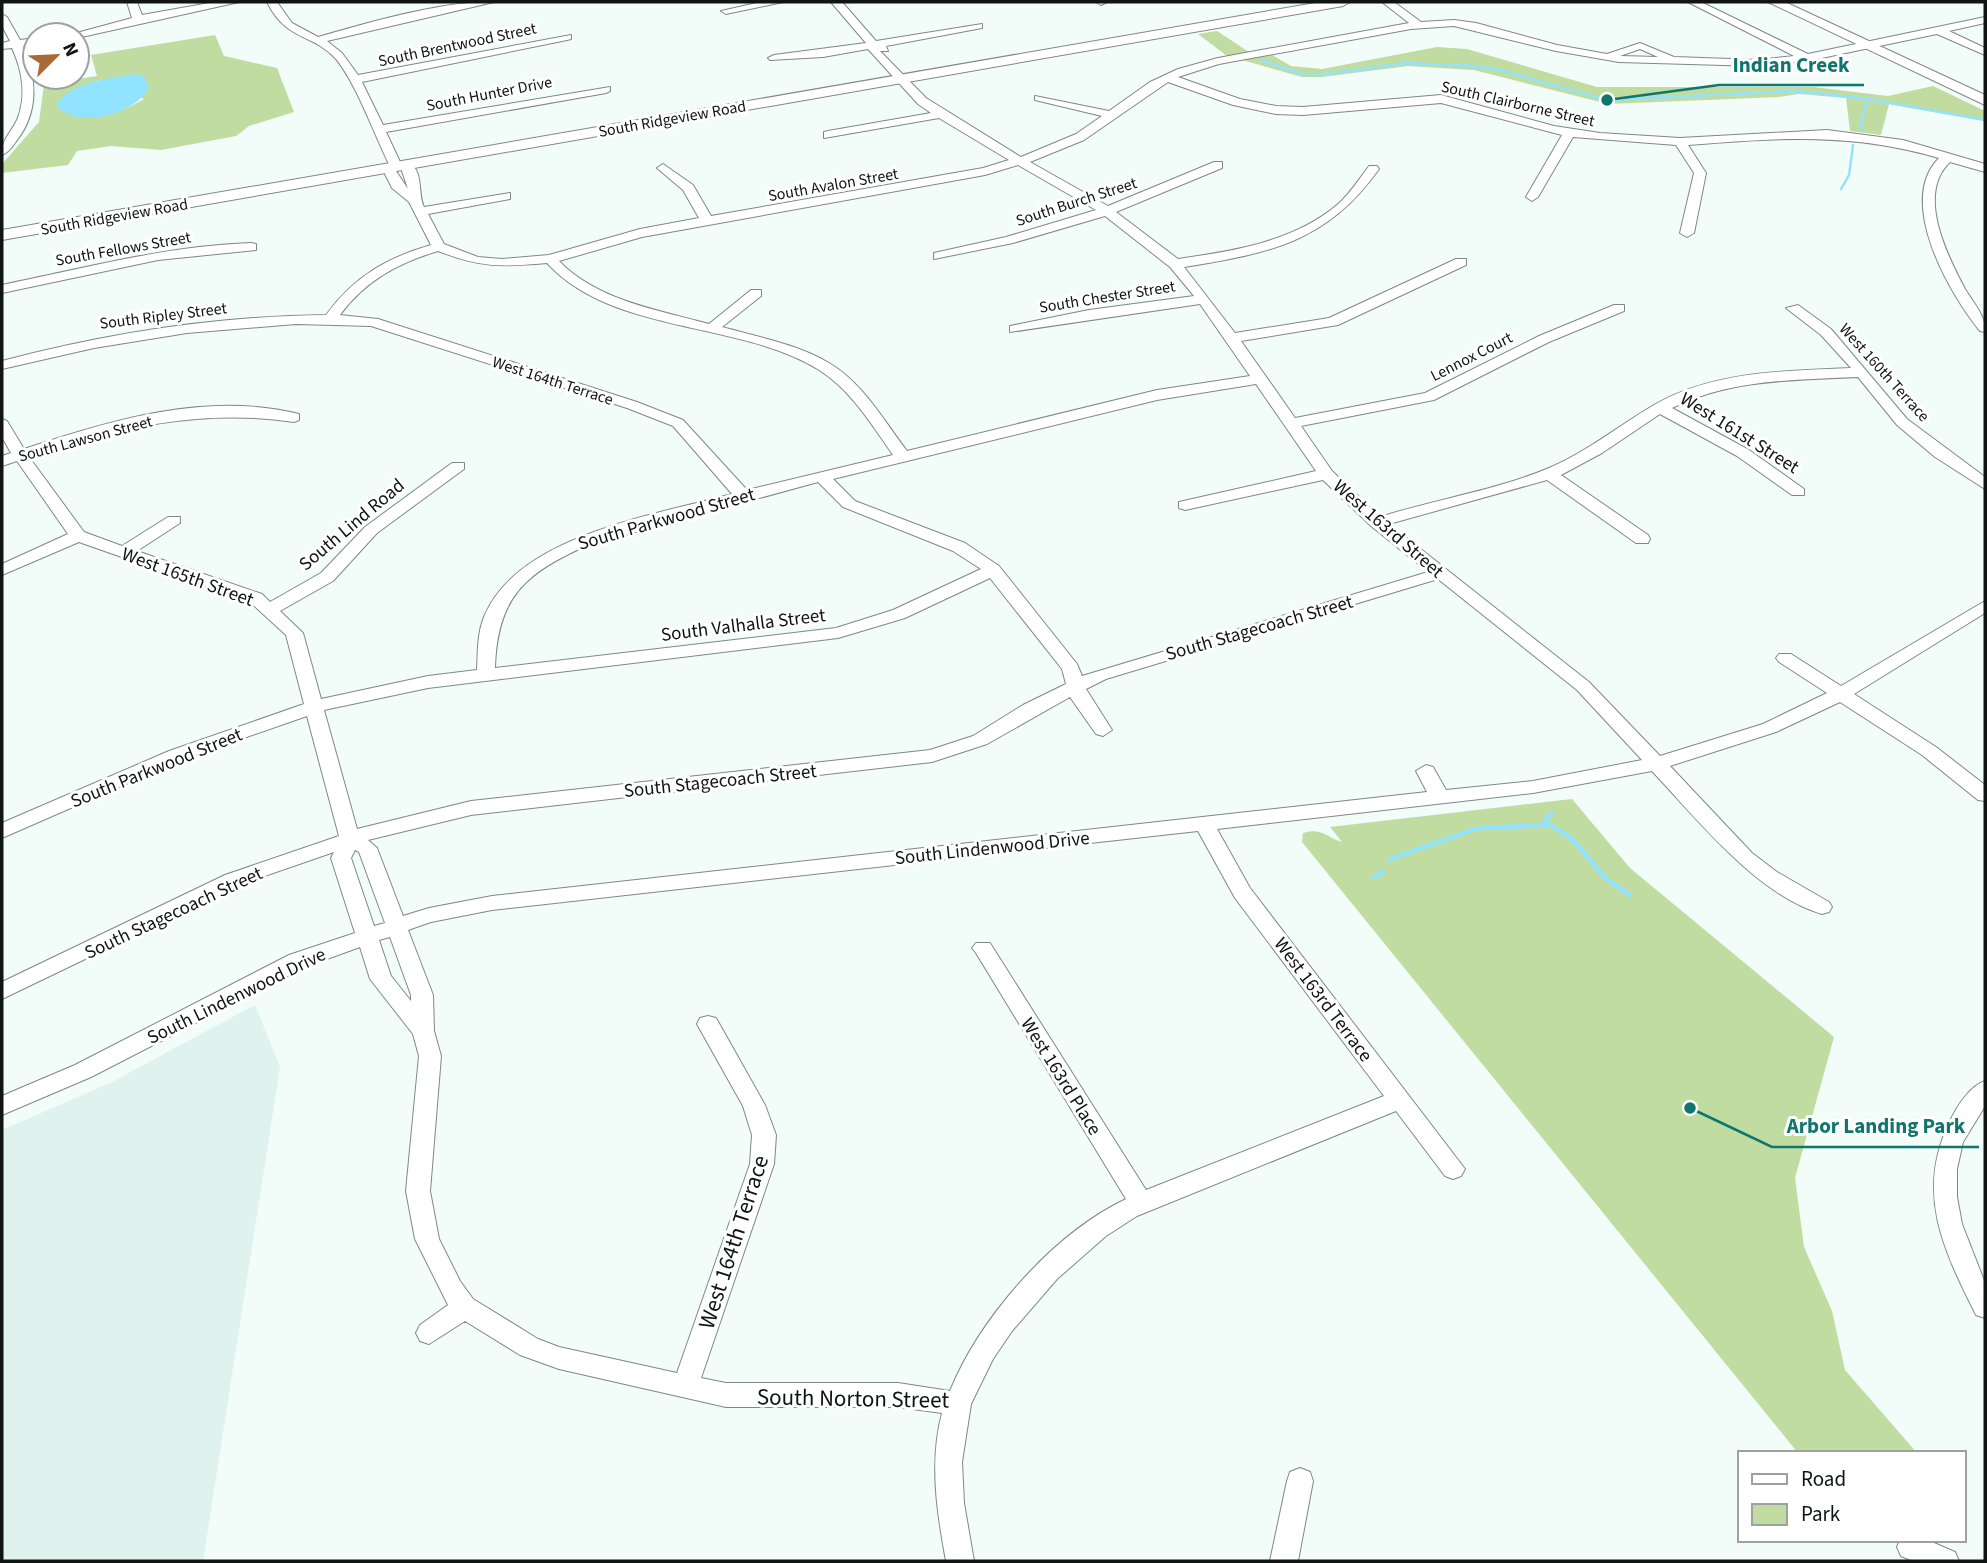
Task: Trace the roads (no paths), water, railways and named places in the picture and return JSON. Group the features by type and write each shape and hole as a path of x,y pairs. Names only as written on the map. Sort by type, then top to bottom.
{"main road":[{"name":"South Ridgeview Road","path":"2,235 1343,2"},
{"path":"1775,2 1985,101"},
{"path":"1790,2 1870,45"}],"street":[{"path":"132,2 138,19"},
{"path":"91,31 138,19 234,2"},
{"path":"272,2 287,27 340,56 397,167 396,185 417,206 439,247 398,260 367,277 353,287 332,317"},
{"path":"316,41 364,27 489,2"},
{"path":"726,11 778,2"},
{"name":"West 163rd Street","path":"836,2 874,45 873,51 907,77 922,100 975,137 1105,210 1175,264 1204,299 1326,474 1377,523 1583,686 1745,858 1791,891 1822,907"},
{"path":"1387,2 1418,25"},
{"path":"1693,2 1807,58"},
{"path":"2,17 17,44 28,78 29,104 22,126 2,150"},
{"name":"South Avalon Street","path":"439,247 453,254 489,262 550,259 640,233 970,175 1062,146 1166,78 1218,61 1418,25 1476,26 1556,48 1607,58 1675,63 1759,63 1807,58 1985,20"},
{"path":"774,58 805,57 978,26"},
{"path":"1938,30 1985,52"},
{"name":"South Brentwood Street","path":"353,80 568,37"},
{"path":"2,46 21,43"},
{"name":"South Clairborne Street","path":"1166,78 1237,102 1276,110 1441,100 1569,133 1680,142 1788,134 1827,134 1884,140 1985,168"},
{"name":"South Hunter Drive","path":"378,130 606,89"},
{"path":"1040,98 1113,115"},
{"path":"828,135 943,114"},
{"path":"1532,197 1569,133"},
{"path":"1680,142 1700,173 1687,233"},
{"path":"1949,156 1938,166 1928,184 1935,233 1950,276 1985,328"},
{"name":"South Burch Street","path":"939,256 1009,241 1105,210 1179,184 1219,165"},
{"path":"663,168 688,188 708,223"},
{"name":"South Chester Street","path":"1175,264 1263,246 1306,230 1343,206 1373,169"},
{"path":"417,206 505,196"},
{"name":"South Fellows Street","path":"2,289 141,261 228,247 251,247"},
{"path":"550,259 558,272 579,286 632,306 774,344 823,366 855,393 903,457"},
{"path":"1232,338 1333,322 1369,308 1461,262"},
{"path":"712,328 756,293"},
{"name":"South Chester Street","path":"1014,329 1100,313 1204,299"},
{"name":"West 160th Terrace","path":"1793,308 1826,332 1902,422 1941,454 1985,484"},
{"name":"Lennox Court","path":"1289,424 1429,397 1583,323 1619,309"},
{"name":"South Ripley Street","path":"2,365 74,345 125,336 332,317"},
{"name":"West 164th Terrace","path":"332,317 373,323 620,401 678,423 743,495"},
{"path":"1377,523 1509,488 1549,474 1618,438 1660,408 1691,394 1727,384 1862,372"},
{"name":"South Parkwood Street","path":"2,831 176,755 316,706 428,682 486,674 488,633 494,613 511,590 546,559 603,533 743,495 1157,395 1258,379"},
{"name":"West 161st Street","path":"1660,408 1743,453 1798,492"},
{"name":"South Lawson Street","path":"2,461 117,426 170,416 220,410 263,410 294,417"},
{"path":"2,424 20,455 78,536 2,570"},
{"name":"South Lind Road","path":"269,610 327,577 371,530 458,466"},
{"path":"1185,505 1326,474"},
{"path":"1549,474 1642,539"},
{"path":"822,477 849,504 871,515 959,547 993,570 1071,668 1079,697 1104,730"},
{"path":"123,552 174,520"},
{"name":"West 165th Street","path":"78,536 256,598 294,633 350,839 341,858 381,979 423,1031"},
{"name":"South Valhalla Street","path":"486,674 838,633 899,614 993,570"},
{"name":"South Stagecoach Street","path":"2,991 232,880 379,829 471,808 932,756 980,740 1076,685 1167,654 1441,573"},
{"name":"South Lindenwood Drive","path":"2,1105 83,1071 296,961 429,915 492,903 1533,787 1656,763 1710,749 1762,730 1841,694 1982,612"},
{"path":"1785,658 1929,751 1985,795"},
{"path":"1426,771 1440,797"},
{"name":"West 163rd Terrace","path":"1204,824 1242,893 1453,1169"},
{"name":"West 165th Street","path":"350,839 367,848 422,995 423,1031 430,1056 418,1192 427,1239 451,1289 464,1307"},
{"name":"West 163rd Place","path":"983,948 1142,1204"},
{"name":"West 164th Terrace","path":"685,1387 762,1164 764,1135 754,1105 708,1024"},
{"path":"1985,1090 1970,1105 1953,1134 1945,1168 1945,1198 1952,1237 1961,1262 1985,1307"},
{"name":"South Norton Street","path":"464,1307 529,1347 559,1358 685,1387 726,1395 898,1395 958,1404 988,1344 1030,1292 1086,1239 1121,1213 1244,1159 1401,1099"},
{"path":"429,1333 464,1307"},
{"path":"958,1404 948,1468 951,1517 960,1561"},
{"path":"1284,1561 1300,1481"},
{"path":"1911,1547 1945,1561"}],"water":[{"path":"134,74 144,76 149,87 132,105 106,116 77,117 65,113 56,105 70,91 91,91 91,83"}],"waterway":[{"path":"1261,60 1301,74 1318,75 1405,63 1473,66 1499,70 1607,100 1795,91 1867,99"},
{"path":"1860,130 1867,99"},
{"path":"1867,99 1985,120"},
{"path":"1841,189 1849,175 1853,145"},
{"path":"1544,823 1551,813"},
{"path":"1390,859 1478,828 1551,825 1573,840 1605,878 1630,895"},
{"path":"1374,877 1383,872"}],"place":[{"name":"Indian Creek","path":"1607,100"},
{"name":"Arbor Landing Park","path":"1690,1108"}]}
